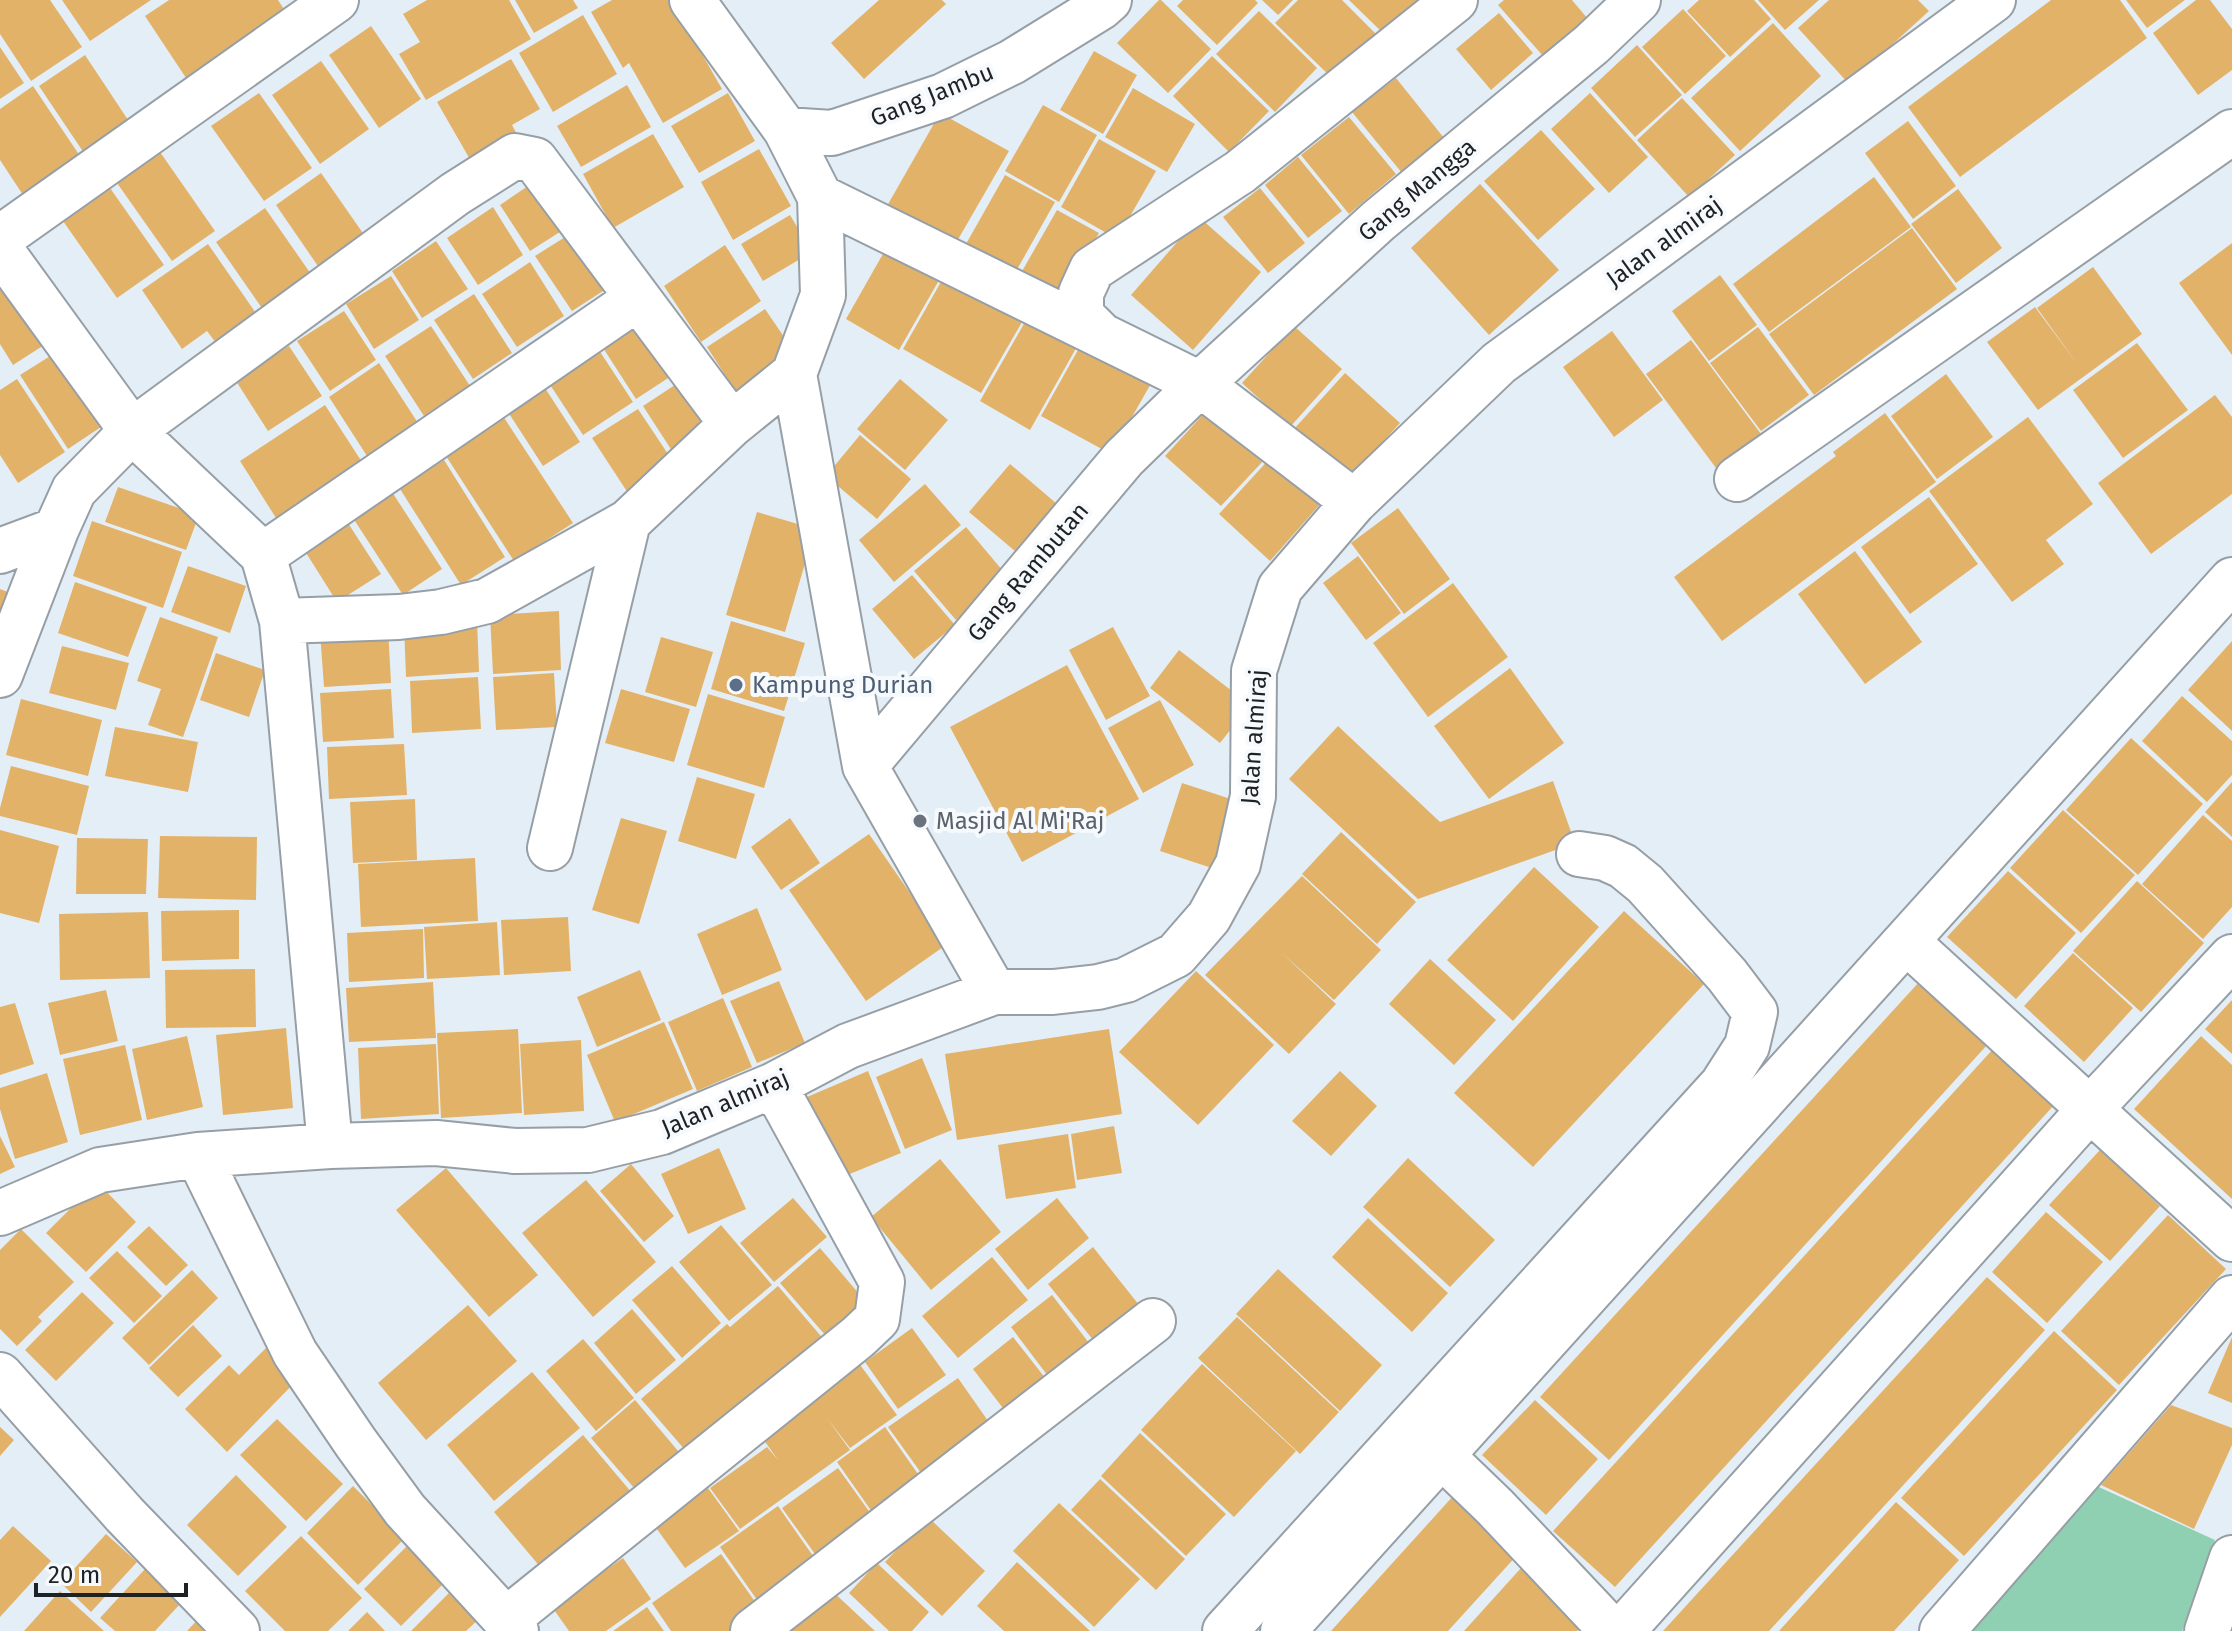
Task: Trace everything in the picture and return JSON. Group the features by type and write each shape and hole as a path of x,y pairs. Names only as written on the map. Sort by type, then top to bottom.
{"street":[{"path":"0,238 336,0"},
{"path":"692,0 786,130 820,197 823,295 794,374 865,766 994,992"},
{"name":"Gang Jambu","path":"786,130 832,133 943,96 1012,62 1109,0"},
{"path":"1101,335 1081,315 1081,293 1092,269 1240,172 1455,0"},
{"name":"Gang Mangga","path":"1200,384 1378,221 1592,44 1638,0"},
{"name":"Jalan almiraj","path":"0,1213 100,1170 198,1155 436,1143 515,1151 588,1150 662,1132 774,1085 848,1046 994,992 1053,992 1098,987 1126,980 1176,955 1209,917 1238,864 1253,796 1254,671 1280,588 1354,502 1499,363 1993,0"},
{"path":"1737,479 2232,132"},
{"path":"0,675 74,490 132,431 455,194 515,156 535,160 732,424"},
{"path":"820,197 1200,384 1354,502"},
{"path":"0,249 132,431 263,555 282,621 330,1146"},
{"path":"263,555 638,298"},
{"path":"282,621 399,617 441,612 487,601 628,522 732,424 794,374"},
{"name":"Gang Rambutan","path":"865,766 1124,458 1200,384"},
{"path":"550,848 628,522"},
{"path":"0,551 56,530"},
{"path":"1283,1631 2229,591"},
{"path":"1225,1631 1722,1085 1747,1046 1755,1012 1727,975 1645,884 1623,866 1605,858 1579,854"},
{"path":"1907,942 2232,1239"},
{"path":"1622,1631 2090,1109 2232,957"},
{"path":"198,1155 295,1353 405,1510 511,1626 877,1319 882,1282 774,1085"},
{"path":"1942,1631 2232,1298"},
{"path":"753,1631 1153,1321"},
{"path":"0,1375 124,1514 237,1631"},
{"path":"1442,1456 1495,1507 1612,1631"},
{"path":"2207,1631 2232,1558"}],"green space":[{"path":"2090,1483 2215,1540 2182,1631 1958,1631"}],"building":[{"path":"0,0 50,0 82,47 31,81 0,34"},
{"path":"62,0 151,0 90,41"},
{"path":"169,0 278,0 293,23 194,90 145,16"},
{"path":"427,0 509,0 531,39 426,100 399,54 420,42 403,14"},
{"path":"515,0 573,0 578,8 534,33"},
{"path":"612,0 671,0 722,89 663,123 629,63 623,68 591,12"},
{"path":"879,0 942,0 946,4 864,79 831,43"},
{"path":"1159,0 1211,49 1168,93 1117,43"},
{"path":"1183,0 1255,0 1258,3 1217,45 1177,6"},
{"path":"1262,0 1293,0 1278,15"},
{"path":"1298,0 1342,0 1376,34 1332,78 1275,23"},
{"path":"1349,0 1420,0 1385,35"},
{"path":"1504,0 1572,0 1588,19 1544,57 1498,5"},
{"path":"1699,0 1754,0 1771,19 1730,57 1687,11"},
{"path":"1758,0 1819,0 1785,30"},
{"path":"1829,0 1918,0 1929,11 1849,84 1798,28"},
{"path":"2051,0 2120,0 2147,38 1960,177 1908,107"},
{"path":"2126,0 2185,0 2147,28"},
{"path":"2196,0 2210,0 2232,29 2232,70 2198,95 2153,33"},
{"path":"1683,9 1726,56 1685,94 1642,47"},
{"path":"1259,11 1317,68 1275,112 1216,54"},
{"path":"1499,13 1533,53 1491,90 1456,49"},
{"path":"583,15 617,74 553,112 519,53"},
{"path":"1773,23 1821,76 1740,151 1691,98"},
{"path":"371,26 421,99 379,128 329,55"},
{"path":"1637,45 1682,95 1635,137 1591,88"},
{"path":"0,47 24,83 0,99"},
{"path":"1094,51 1137,75 1103,134 1060,110"},
{"path":"85,55 134,129 88,159 39,86"},
{"path":"1212,56 1269,111 1229,152 1173,96"},
{"path":"511,59 540,109 512,125 525,149 479,175 437,102"},
{"path":"321,61 369,129 320,164 272,95"},
{"path":"1396,78 1444,138 1402,173 1352,112"},
{"path":"627,85 651,127 581,167 557,126"},
{"path":"33,86 84,162 27,201 0,160 0,109"},
{"path":"1133,88 1195,124 1167,172 1105,137"},
{"path":"259,93 312,168 264,201 211,126"},
{"path":"728,93 755,141 699,173 671,126"},
{"path":"1590,93 1648,157 1609,193 1551,129"},
{"path":"1682,98 1735,155 1689,197 1637,140"},
{"path":"1043,105 1097,135 1059,202 1005,171"},
{"path":"940,113 1009,151 956,243 887,206"},
{"path":"1349,117 1396,174 1349,214 1301,155"},
{"path":"1908,121 1956,186 1913,219 1865,153"},
{"path":"1541,130 1595,189 1538,240 1484,181"},
{"path":"653,134 684,187 613,228 583,174"},
{"path":"1099,139 1156,171 1117,239 1061,207"},
{"path":"759,149 791,206 733,240 701,182"},
{"path":"160,152 215,231 172,261 117,183"},
{"path":"1298,157 1342,211 1308,238 1265,185"},
{"path":"321,173 367,239 322,272 276,205"},
{"path":"1005,175 1055,202 1015,273 966,244"},
{"path":"1874,177 1911,227 1769,332 1733,284"},
{"path":"540,178 571,225 530,251 500,205"},
{"path":"1480,184 1559,270 1489,335 1411,248"},
{"path":"110,188 164,265 117,298 63,221"},
{"path":"1260,188 1305,243 1268,273 1223,217"},
{"path":"1958,189 2002,248 1956,283 1911,224"},
{"path":"493,207 523,255 478,285 447,238"},
{"path":"265,208 313,277 264,311 216,242"},
{"path":"1057,210 1099,233 1063,297 1021,273"},
{"path":"790,215 812,252 763,281 741,244"},
{"path":"1199,217 1261,272 1193,350 1131,295"},
{"path":"581,227 617,282 572,311 535,256"},
{"path":"1912,228 1957,289 1814,395 1769,334"},
{"path":"892,238 946,268 899,350 846,319"},
{"path":"436,241 468,289 422,318 392,271"},
{"path":"2232,243 2232,355 2179,283"},
{"path":"208,244 260,319 219,347 207,331 182,349 142,290"},
{"path":"725,245 761,301 701,342 664,286"},
{"path":"530,262 564,316 517,347 482,294"},
{"path":"0,264 55,338 13,365 0,344"},
{"path":"2093,267 2142,334 2038,410 1987,342 2035,307 2078,365 2037,308"},
{"path":"946,273 1025,317 981,393 903,349"},
{"path":"1720,275 1757,325 1709,361 1672,311"},
{"path":"391,276 419,320 374,349 346,304"},
{"path":"474,294 512,353 473,379 434,320"},
{"path":"641,308 682,369 636,399 596,337"},
{"path":"765,309 797,356 738,395 707,347"},
{"path":"344,311 376,360 330,391 297,341"},
{"path":"1029,315 1079,343 1030,430 980,401"},
{"path":"431,326 470,386 424,416 385,356"},
{"path":"1294,326 1342,369 1290,427 1242,383"},
{"path":"1758,327 1809,395 1761,431 1710,363"},
{"path":"1612,331 1663,400 1614,437 1563,367"},
{"path":"1691,340 1761,434 1716,468 1646,374"},
{"path":"593,341 633,402 583,435 543,374"},
{"path":"1083,341 1153,380 1111,454 1041,416"},
{"path":"2137,343 2188,410 2123,458 2073,390"},
{"path":"289,346 322,396 268,431 236,381"},
{"path":"63,348 110,421 68,449 20,375"},
{"path":"379,363 418,423 367,456 329,397"},
{"path":"1345,373 1400,423 1349,479 1294,429"},
{"path":"1946,374 1993,437 1937,479 1891,416"},
{"path":"687,377 720,429 676,457 643,406"},
{"path":"17,379 65,452 18,483 0,455 0,390"},
{"path":"900,379 948,420 905,470 857,429"},
{"path":"543,385 580,442 543,466 506,409"},
{"path":"2215,395 2232,417 2232,494 2151,554 2098,483"},
{"path":"325,405 362,462 276,518 240,461"},
{"path":"1209,408 1265,459 1221,506 1165,456"},
{"path":"638,409 674,463 628,493 592,438"},
{"path":"1885,413 1936,482 1722,641 1674,577 1836,456 1833,452"},
{"path":"503,416 573,523 514,561 444,453"},
{"path":"2028,417 2093,504 2046,540 2064,564 2012,602 1929,491"},
{"path":"860,435 911,479 877,519 826,476"},
{"path":"1272,456 1322,502 1270,561 1219,514"},
{"path":"444,460 505,557 461,585 400,489"},
{"path":"1010,464 1057,504 1016,552 969,512"},
{"path":"925,484 961,525 894,582 859,540"},
{"path":"118,487 199,515 186,550 105,522"},
{"path":"392,492 442,569 403,595 353,518"},
{"path":"1929,497 1978,564 1910,614 1861,547"},
{"path":"1398,508 1450,579 1404,614 1351,543"},
{"path":"757,512 815,529 785,632 726,615"},
{"path":"346,520 381,574 337,602 303,548"},
{"path":"92,521 182,552 163,608 73,576"},
{"path":"966,527 1008,577 956,620 914,571"},
{"path":"1855,551 1922,642 1865,684 1798,594"},
{"path":"1358,556 1401,613 1366,640 1323,583"},
{"path":"188,566 246,586 230,633 171,612"},
{"path":"912,575 955,625 914,659 872,609"},
{"path":"75,582 147,607 128,657 58,633"},
{"path":"1453,583 1508,657 1428,717 1373,643"},
{"path":"0,589 8,592 0,614"},
{"path":"559,611 561,670 493,674 490,615"},
{"path":"160,617 218,637 183,737 148,725 161,689 137,681"},
{"path":"477,620 479,672 406,677 404,625"},
{"path":"731,621 805,643 784,711 711,689"},
{"path":"1113,627 1150,696 1106,720 1069,650"},
{"path":"388,628 391,683 324,687 320,632"},
{"path":"661,637 713,652 696,707 645,692"},
{"path":"2232,641 2232,731 2188,690"},
{"path":"62,646 129,663 116,710 49,693"},
{"path":"1179,650 1250,705 1220,743 1150,688"},
{"path":"216,653 265,670 249,717 200,700"},
{"path":"1067,665 1139,799 1022,862 950,727"},
{"path":"1510,668 1564,743 1489,799 1434,726"},
{"path":"554,673 557,727 496,730 493,677"},
{"path":"478,677 481,729 412,733 410,681"},
{"path":"391,689 394,738 323,742 320,693"},
{"path":"621,689 690,709 674,762 605,743"},
{"path":"708,694 785,717 764,788 687,765"},
{"path":"2182,696 2232,741 2232,775 2207,802 2142,741"},
{"path":"21,699 102,720 88,776 6,755"},
{"path":"1160,700 1194,765 1143,793 1108,728"},
{"path":"1338,726 1440,822 1553,781 1575,843 1418,899 1289,779"},
{"path":"115,727 198,742 188,792 105,776"},
{"path":"2131,738 2203,804 2138,875 2066,810"},
{"path":"404,744 407,795 329,799 327,747"},
{"path":"11,766 89,786 77,835 0,816"},
{"path":"697,777 755,794 736,859 678,841"},
{"path":"2232,782 2232,837 2205,812"},
{"path":"1182,783 1240,802 1218,870 1160,851"},
{"path":"415,799 417,860 353,863 350,802"},
{"path":"2063,810 2135,875 2081,933 2010,868"},
{"path":"2203,815 2232,841 2232,907 2203,939 2142,884"},
{"path":"621,818 667,831 639,924 592,910"},
{"path":"790,818 820,863 781,890 751,847"},
{"path":"0,830 59,846 39,923 0,913"},
{"path":"1341,832 1416,902 1377,944 1302,874"},
{"path":"869,834 946,945 866,1001 789,890"},
{"path":"160,836 257,837 256,900 158,898"},
{"path":"77,838 148,839 146,894 76,894"},
{"path":"475,858 478,921 361,927 358,864"},
{"path":"1534,867 1599,927 1513,1021 1447,960"},
{"path":"2008,871 2076,933 2016,999 1947,937"},
{"path":"1302,876 1381,950 1334,1000 1282,953 1336,1004 1289,1054 1205,975"},
{"path":"2137,881 2204,943 2141,1012 2073,951"},
{"path":"757,908 782,970 722,995 697,934"},
{"path":"239,910 239,959 162,961 161,911"},
{"path":"1624,911 1704,984 1533,1167 1454,1093"},
{"path":"148,912 150,978 60,980 59,914"},
{"path":"568,917 571,971 504,975 501,920"},
{"path":"497,922 500,975 427,979 424,927"},
{"path":"423,929 424,978 349,982 347,933"},
{"path":"2073,953 2133,1008 2084,1062 2024,1006"},
{"path":"1430,959 1496,1020 1454,1065 1389,1004"},
{"path":"255,969 256,1027 166,1028 165,970"},
{"path":"640,970 661,1020 597,1047 577,997"},
{"path":"1196,971 1274,1045 1198,1125 1119,1052"},
{"path":"779,981 805,1043 757,1063 730,1001"},
{"path":"1920,981 1988,1044 1609,1460 1540,1397"},
{"path":"433,982 436,1038 349,1042 346,988"},
{"path":"106,990 118,1041 60,1055 48,1003"},
{"path":"723,998 752,1067 697,1091 668,1022"},
{"path":"2232,1000 2232,1054 2205,1029"},
{"path":"15,1003 34,1064 0,1075 0,1007"},
{"path":"664,1022 693,1089 615,1122 587,1055"},
{"path":"286,1028 293,1108 223,1115 216,1035"},
{"path":"518,1029 522,1113 441,1118 437,1033"},
{"path":"1109,1029 1122,1114 957,1140 945,1054"},
{"path":"187,1036 203,1107 147,1120 132,1049"},
{"path":"2201,1036 2232,1065 2232,1199 2134,1109"},
{"path":"581,1040 584,1111 524,1115 520,1044"},
{"path":"436,1044 439,1114 361,1119 358,1048"},
{"path":"125,1045 142,1120 80,1135 63,1059"},
{"path":"1994,1048 2055,1104 1615,1587 1553,1531"},
{"path":"922,1058 952,1130 905,1149 876,1077"},
{"path":"868,1071 901,1153 840,1178 807,1097"},
{"path":"1340,1071 1377,1106 1331,1156 1292,1121"},
{"path":"47,1073 68,1142 15,1159 0,1109 0,1088"},
{"path":"1114,1126 1122,1173 1077,1180 1071,1134"},
{"path":"1068,1134 1076,1188 1006,1199 998,1145"},
{"path":"0,1136 15,1167 0,1174"},
{"path":"719,1148 746,1209 688,1234 661,1174"},
{"path":"2100,1150 2160,1206 2110,1261 2049,1205"},
{"path":"1408,1158 1495,1240 1450,1287 1363,1207"},
{"path":"940,1159 1001,1232 931,1290 871,1217"},
{"path":"631,1164 674,1216 644,1242 600,1191"},
{"path":"446,1168 538,1275 489,1317 396,1210"},
{"path":"586,1180 656,1262 593,1317 522,1233"},
{"path":"97,1182 136,1222 86,1272 46,1233"},
{"path":"793,1198 827,1237 774,1282 740,1243"},
{"path":"1057,1198 1089,1238 1028,1290 995,1249"},
{"path":"2046,1212 2103,1262 2047,1323 1992,1272"},
{"path":"2168,1215 2226,1269 2119,1385 2061,1331"},
{"path":"1368,1218 1448,1293 1412,1332 1332,1257"},
{"path":"721,1225 772,1285 729,1321 679,1262"},
{"path":"149,1226 188,1265 166,1286 127,1247"},
{"path":"21,1229 74,1282 38,1317 42,1321 17,1346 0,1329 0,1250"},
{"path":"1093,1247 1143,1310 1098,1346 1048,1284"},
{"path":"820,1248 866,1302 826,1336 780,1283"},
{"path":"117,1251 162,1296 134,1323 89,1278"},
{"path":"992,1257 1028,1300 958,1358 922,1316"},
{"path":"672,1266 721,1323 682,1358 632,1300"},
{"path":"1278,1269 1382,1365 1340,1411 1236,1314"},
{"path":"192,1270 218,1298 149,1365 122,1338"},
{"path":"1987,1277 2045,1330 1897,1492 1769,1631 1663,1631"},
{"path":"778,1286 826,1342 692,1458 641,1399 727,1324 730,1327"},
{"path":"82,1292 114,1323 56,1381 25,1350"},
{"path":"1052,1295 1096,1352 1054,1384 1011,1327"},
{"path":"468,1305 517,1361 426,1440 378,1383"},
{"path":"632,1309 676,1360 636,1394 594,1343"},
{"path":"1237,1317 1339,1412 1300,1454 1198,1358"},
{"path":"193,1325 222,1356 178,1397 149,1368"},
{"path":"912,1328 946,1375 898,1409 865,1362"},
{"path":"2054,1331 2117,1390 1964,1556 1901,1498"},
{"path":"1013,1337 1053,1388 1012,1420 973,1369"},
{"path":"2232,1337 2232,1403 2208,1393"},
{"path":"583,1339 634,1398 596,1431 546,1371"},
{"path":"269,1345 300,1377 227,1452 185,1409 229,1365 239,1375"},
{"path":"858,1362 897,1415 850,1448 827,1418 850,1450 740,1529 710,1488 767,1447 778,1460 761,1436"},
{"path":"1202,1364 1296,1451 1234,1517 1141,1430"},
{"path":"532,1372 580,1428 494,1501 447,1445"},
{"path":"958,1378 993,1428 924,1477 888,1427"},
{"path":"635,1400 684,1458 641,1496 591,1438"},
{"path":"1535,1400 1598,1459 1546,1515 1482,1455"},
{"path":"2171,1405 2232,1428 2232,1445 2194,1529 2101,1485"},
{"path":"277,1419 343,1484 306,1521 240,1455"},
{"path":"0,1427 14,1440 0,1456"},
{"path":"885,1427 925,1484 877,1519 837,1462"},
{"path":"1140,1433 1226,1514 1186,1556 1101,1476"},
{"path":"583,1435 632,1493 542,1569 494,1512"},
{"path":"838,1468 876,1521 820,1561 782,1508"},
{"path":"236,1475 287,1527 238,1576 187,1525"},
{"path":"1100,1479 1185,1559 1156,1590 1071,1510"},
{"path":"353,1486 405,1538 358,1585 307,1533"},
{"path":"708,1488 739,1531 685,1568 654,1525"},
{"path":"1454,1495 1519,1553 1448,1631 1331,1631"},
{"path":"1896,1502 1959,1560 1894,1631 1779,1631"},
{"path":"1059,1503 1140,1579 1094,1627 1013,1551"},
{"path":"778,1506 820,1566 762,1607 720,1547"},
{"path":"928,1517 985,1571 942,1616 885,1562"},
{"path":"13,1526 51,1561 0,1617 0,1540"},
{"path":"106,1534 137,1562 91,1612 61,1583"},
{"path":"301,1536 362,1598 328,1631 285,1631 245,1591"},
{"path":"408,1545 445,1582 401,1626 364,1589"},
{"path":"721,1554 761,1610 731,1631 671,1631 652,1603"},
{"path":"623,1558 651,1599 606,1631 569,1631 552,1607"},
{"path":"1017,1562 1090,1631 1004,1631 977,1606"},
{"path":"877,1563 929,1612 912,1631 889,1631 849,1593"},
{"path":"1521,1568 1584,1624 1577,1631 1464,1631"},
{"path":"145,1569 181,1603 155,1631 115,1631 100,1618"},
{"path":"830,1589 875,1631 791,1631"},
{"path":"60,1591 104,1631 24,1631"},
{"path":"450,1592 479,1619 466,1631 411,1631"},
{"path":"647,1607 664,1631 613,1631"},
{"path":"367,1612 385,1631 348,1631"},
{"path":"203,1614 222,1631 187,1631"}],"place":[{"name":"Kampung Durian","path":"736,685"},
{"name":"Masjid Al Mi'Raj","path":"920,821"}]}
